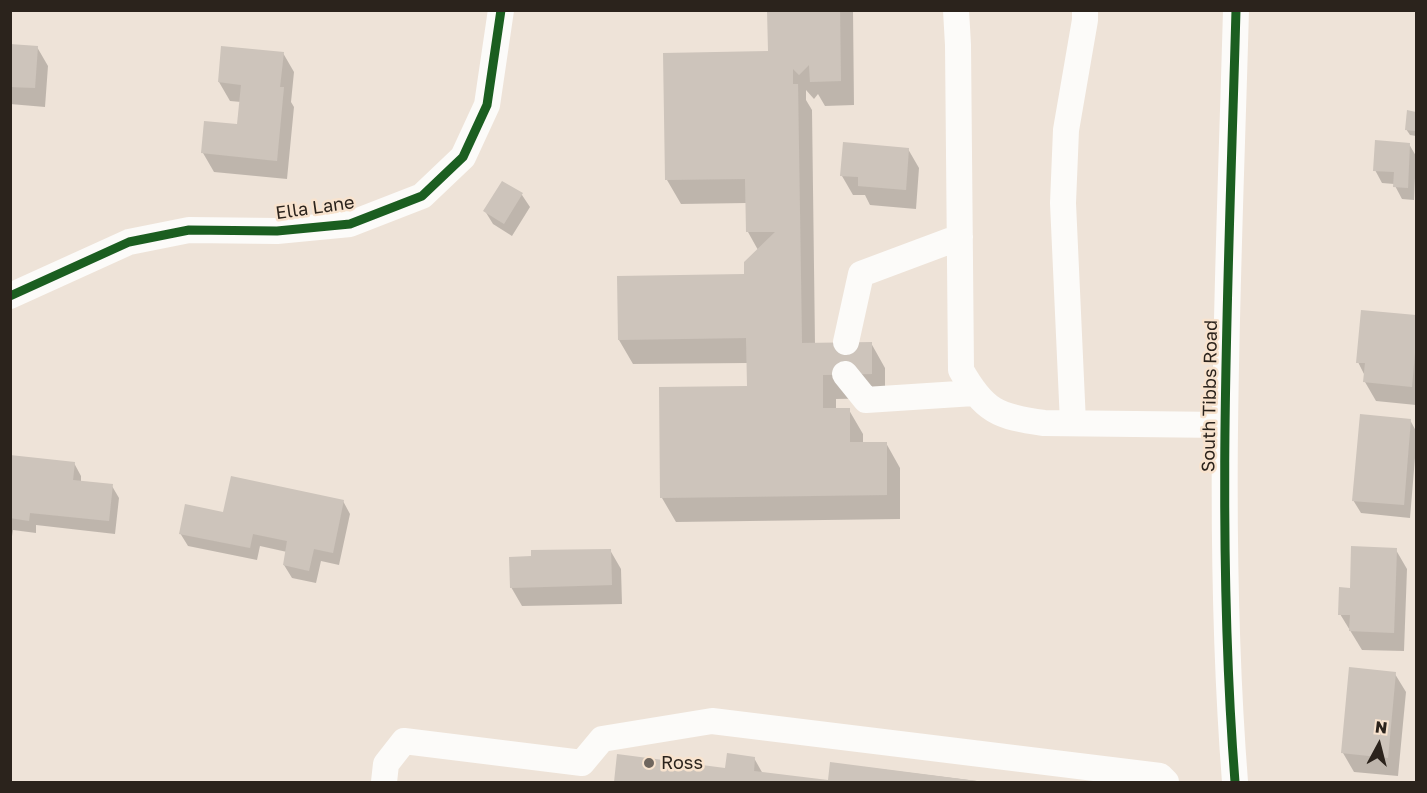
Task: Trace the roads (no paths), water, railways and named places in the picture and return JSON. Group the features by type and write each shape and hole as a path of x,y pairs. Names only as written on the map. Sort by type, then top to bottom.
{"street":[{"name":"Ella Lane","path":"10,296 129,242 189,230 277,231 350,224 422,196 463,158 487,105 501,10"},
{"path":"956,10 962,370 974,393 990,408 1014,419 1044,423 1225,425"},
{"path":"1073,423 1063,203 1066,130 1085,10"},
{"name":"South Tibbs Road","path":"1235,783 1228,695 1225,425 1236,10"},
{"path":"846,342 861,274 960,237"},
{"path":"845,374 866,400 974,393"},
{"path":"384,783 386,764 404,741 582,763 602,739 712,721 1161,776 1166,783"}],"place":[{"name":"Ross","path":"649,763"}]}
